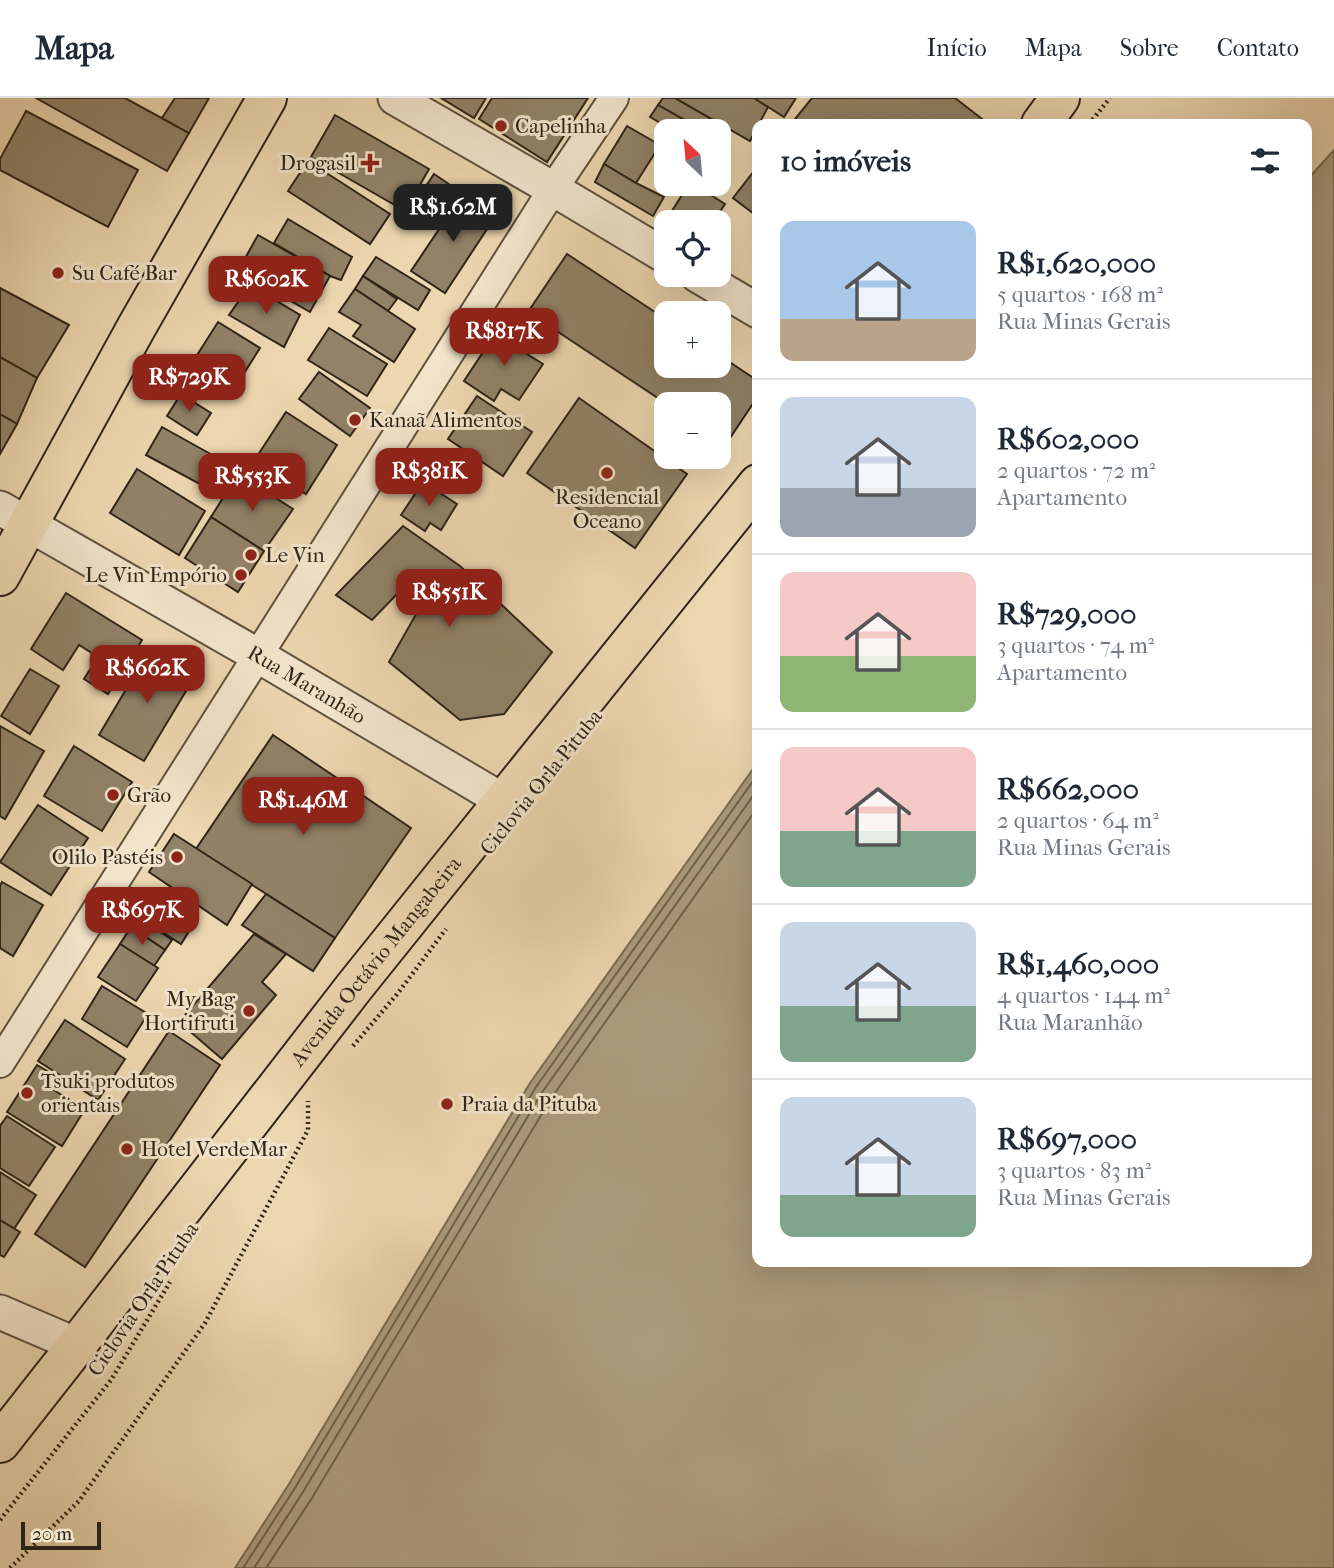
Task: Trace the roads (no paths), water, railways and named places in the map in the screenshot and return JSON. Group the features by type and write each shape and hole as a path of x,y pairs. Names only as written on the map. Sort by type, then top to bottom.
{"main road":[{"path":"0,576 15,516 136,328 267,98"},
{"path":"1045,119 1060,98"},
{"name":"Avenida Octávio Mangabeira","path":"0,1443 355,986 752,491"}],"street":[{"path":"395,98 654,249"},
{"path":"0,1063 553,189 614,98"},
{"path":"717,287 752,307"},
{"name":"Rua Maranhão","path":"15,516 502,800"},
{"path":"0,1312 78,1345"}],"water":[{"path":"1334,150 1334,1568 235,1568 289,1484 530,1083 752,770 752,1267 1312,1267 1312,174"}],"place":[{"name":"Capelinha","path":"501,126"},
{"name":"Drogasil","path":"370,163"},
{"name":"Su Café Bar","path":"58,273"},
{"name":"Kanaã Alimentos","path":"355,420"},
{"name":"Residencial Oceano","path":"607,473"},
{"name":"Le Vin","path":"251,555"},
{"name":"Le Vin Empório","path":"241,575"},
{"name":"Grão","path":"113,795"},
{"name":"Olilo Pastéis","path":"177,857"},
{"name":"My Bag Hortifruti","path":"249,1011"},
{"name":"Tsuki produtos orientais","path":"27,1093"},
{"name":"Praia da Pituba","path":"447,1104"},
{"name":"Hotel VerdeMar","path":"127,1149"}]}
